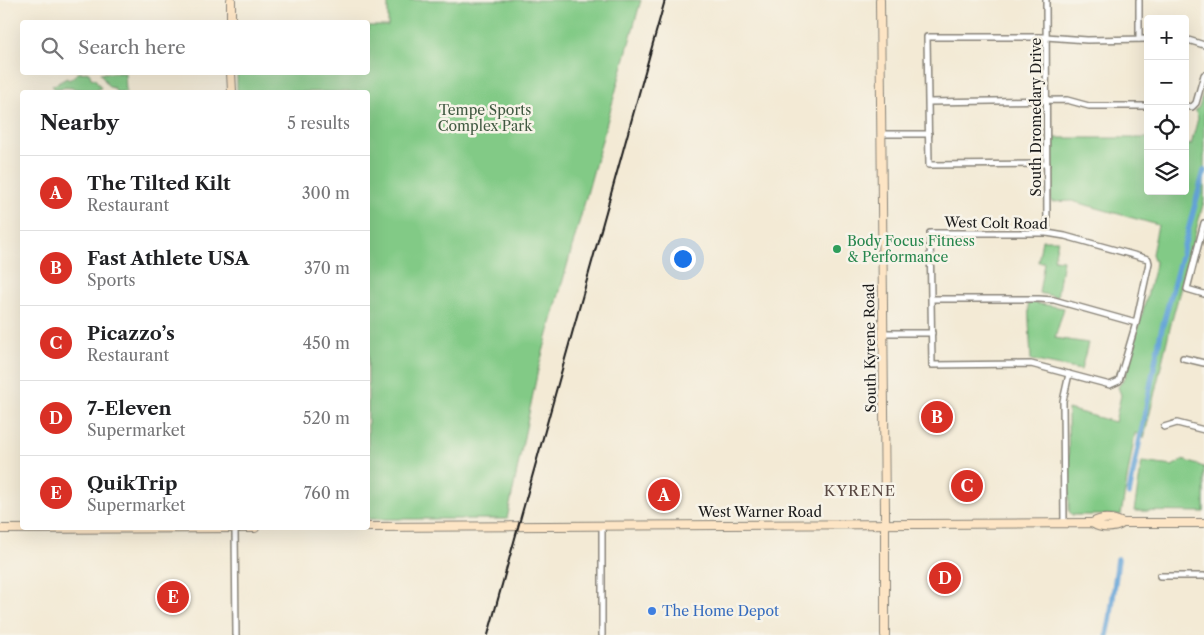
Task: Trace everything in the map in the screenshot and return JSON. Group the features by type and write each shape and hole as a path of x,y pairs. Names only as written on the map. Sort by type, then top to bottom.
{"main road":[{"path":"231,0 231,20"},
{"name":"South Kyrene Road","path":"880,0 885,635"},
{"path":"231,75 232,90"},
{"name":"West Warner Road","path":"370,526 1064,524 1092,523 1098,519 1116,519 1123,524 1204,523"},
{"path":"0,529 20,529"}],"street":[{"name":"South Dromedary Drive","path":"1046,0 1047,234"},
{"path":"1139,0 1139,40"},
{"path":"1047,164 928,165 927,37 1046,37 1087,40 1144,40"},
{"path":"1189,41 1204,45"},
{"path":"1189,107 1192,107 1196,103 1204,75"},
{"path":"929,102 1067,100 1089,106 1144,106"},
{"path":"881,134 929,134"},
{"path":"1204,225 1187,289 1204,294"},
{"name":"West Colt Road","path":"932,299 930,233 1047,234 1065,236 1148,259 1149,264 1136,323"},
{"path":"932,299 1054,300 1136,323 1119,381 1116,384 1110,385 1022,364 932,365 932,299"},
{"path":"882,333 932,333"},
{"path":"1183,358 1204,363"},
{"path":"1064,524 1064,401 1069,374"},
{"path":"1164,427 1177,423 1204,430"},
{"path":"602,525 602,635"},
{"path":"235,530 236,635"},
{"path":"1160,576 1204,576"}],"green space":[{"name":"Tempe Sports Complex Park","path":"388,0 641,0 538,370 507,519 370,519 370,90 237,90 237,75 370,75 370,26 388,26"},
{"path":"75,75 90,75 101,88 91,90 55,89 52,86 67,78 69,80"},
{"path":"101,75 125,75 126,90 115,90 109,87"},
{"path":"1204,90 1204,201 1171,324 1144,438 1135,433 1121,515 1072,515 1069,511 1068,409 1115,422 1121,395 1118,387 1125,377 1154,270 1155,262 1152,254 1158,225 1072,201 1051,202 1051,138 1144,138 1144,195 1189,195 1189,145 1191,145 1198,118 1195,110 1199,107"},
{"path":"1042,240 1058,240 1054,259 1063,260 1057,297 1039,293 1044,262 1038,262"},
{"path":"1028,302 1064,308 1055,338 1088,343 1081,370 1031,360"},
{"path":"1183,460 1204,467 1204,512 1134,511 1142,462 1172,466"}],"waterway":[{"path":"1129,494 1161,332 1204,171"},
{"path":"1107,635 1118,559"}],"railway":[{"path":"488,635 665,0"}],"place":[{"name":"Body Focus Fitness & Performance","path":"837,249"},
{"name":"Fast Athlete USA","path":"937,417"},
{"name":"Picazzo’s","path":"967,486"},
{"name":"The Tilted Kilt","path":"664,495"},
{"name":"7-Eleven","path":"945,578"},
{"name":"QuikTrip","path":"173,597"},
{"name":"The Home Depot","path":"652,611"}],"district":[{"name":"KYRENE","path":"860,490"}]}
